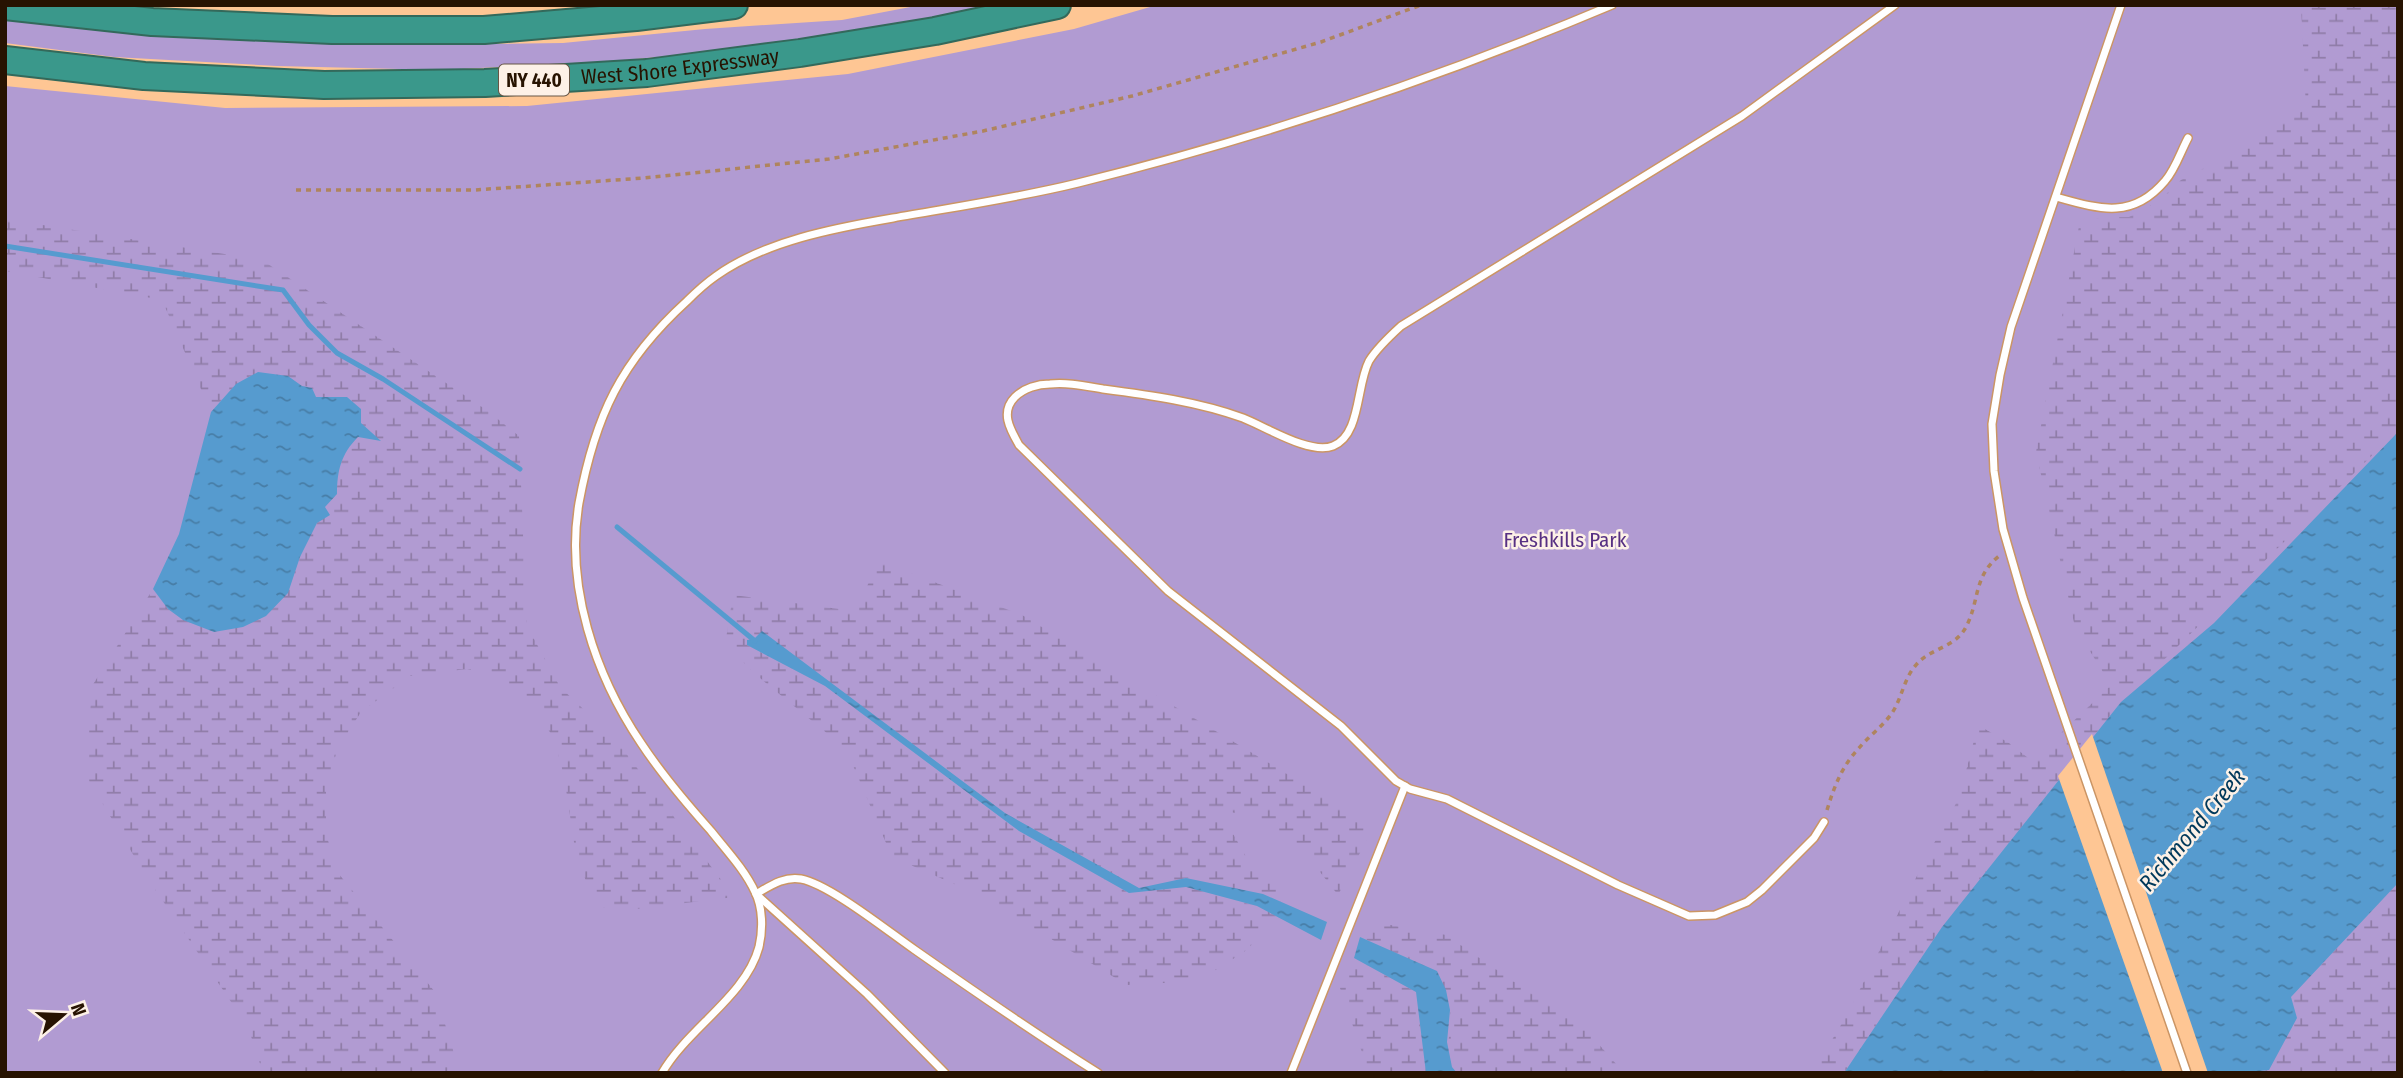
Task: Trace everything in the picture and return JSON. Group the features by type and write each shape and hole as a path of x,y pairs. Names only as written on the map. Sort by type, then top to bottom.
{"highway":[{"path":"5,6 152,22 359,30 484,30 636,17 734,5"},
{"name":"West Shore Expressway","path":"5,60 144,76 324,85 485,83 647,73 787,55 935,31 1057,5"}],"lane":[{"path":"945,1073 867,994 756,894 726,850 663,776 626,720 600,666 580,594 576,557 577,516 593,439 606,406 626,370 670,316 716,275 761,253 813,234 1073,184 1260,134 1493,54 1612,5"},
{"path":"1824,822 1814,838 1747,902 1715,915 1689,916 1618,885 1447,799 1405,786 1395,781 1341,726 1168,591 1019,445 1010,430 1007,417 1008,407 1014,398 1023,391 1049,384 1126,392 1211,408 1243,418 1308,446 1329,448 1347,437 1369,362 1401,326 1742,116 1895,5"},
{"path":"2121,5 2011,327 1992,424 1994,471 2003,529 2023,598 2187,1073"},
{"path":"2056,197 2113,210 2142,202 2167,180 2188,138"},
{"path":"1291,1073 1405,786"},
{"path":"756,894 792,878 818,886 864,914 985,1000 1098,1073"},
{"path":"662,1073 672,1056 732,992 752,965 759,946 761,929 761,910 756,894"}],"path":[{"path":"296,190 475,190 644,178 829,159 983,131 1132,96 1321,42 1421,5"},
{"path":"1824,822 1844,767 1891,714 1915,666 1928,653 1949,645 1959,637 1966,627 1982,575 1994,560 2009,548"}],"green space":[{"path":"921,5 994,5 932,19 767,47 614,61 440,70 277,66 114,57 5,43 5,16 124,31 273,41 418,45 563,43 705,29 842,20"},
{"name":"Freshkills Park","path":"1157,5 2398,5 2398,1073 5,1073 5,86 225,108 527,106 848,74 1074,29"},
{"path":"2301,5 2398,5 2398,430 2121,702 1942,927 1844,1073 1812,1073 1847,1015 1959,798 1978,725 2009,743 2032,761 2111,685 2075,627 2036,452 2079,226 2101,217 2129,217 2159,201 2181,180 2306,109"},
{"path":"5,219 262,260 485,409 519,436 527,626 560,687 616,740 734,897 621,911 601,907 587,885 574,842 564,776 553,737 530,701 499,677 467,669 410,676 361,712 338,748 326,787 326,834 338,873 435,992 454,1053 451,1073 263,1073 248,1027 146,876 86,776 92,686 153,589 168,609 300,557 325,507 337,494 339,470 348,450 358,437 380,440 316,397 312,388 290,377 273,373 261,373 243,380 211,412 162,300 5,271"},
{"path":"878,561 1022,615 1374,826 1338,895 1299,845 1259,819 1219,809 1253,869 1281,886 1281,902 1263,894 1186,878 1139,889 1005,813 762,632 747,645 825,686 1019,831 1129,893 1186,887 1257,906 1280,918 1244,952 1198,981 1127,985 975,893 892,857 846,749 760,678 725,645 733,595 839,609 862,598"},
{"path":"2398,883 2398,1073 2242,1073 2269,1070 2291,997"},
{"path":"1385,924 1446,935 1588,1032 1624,1073 1457,1073 1448,1049 1450,1008 1437,972 1360,937"},
{"path":"1354,958 1416,992 1426,1073 1369,1073 1340,988"}],"water":[{"path":"258,372 288,376 302,386 312,388 316,397 347,397 361,409 361,423 381,441 358,437 344,456 339,470 337,494 325,507 330,515 317,523 300,557 288,593 266,616 243,627 214,632 183,620 168,609 153,589 179,534 211,412 236,384"},
{"name":"Richmond Creek","path":"2398,432 2398,883 2291,997 2297,1018 2269,1070 2242,1073 1844,1073 1942,927 2121,702 2214,623"},
{"path":"762,631 1005,813 1139,888 1186,878 1263,894 1327,922 1321,940 1257,906 1186,887 1129,893 1019,831 825,686 747,645 747,640 754,639"},
{"path":"1360,937 1437,971 1446,990 1450,1010 1447,1042 1452,1067 1457,1073 1426,1073 1416,992 1354,958"}],"pier":[{"path":"2092,734 2208,1073 2163,1073 2058,776"}],"waterway":[{"path":"5,246 283,290 309,325 337,353 383,379 520,469"},
{"path":"617,527 755,641"}]}
